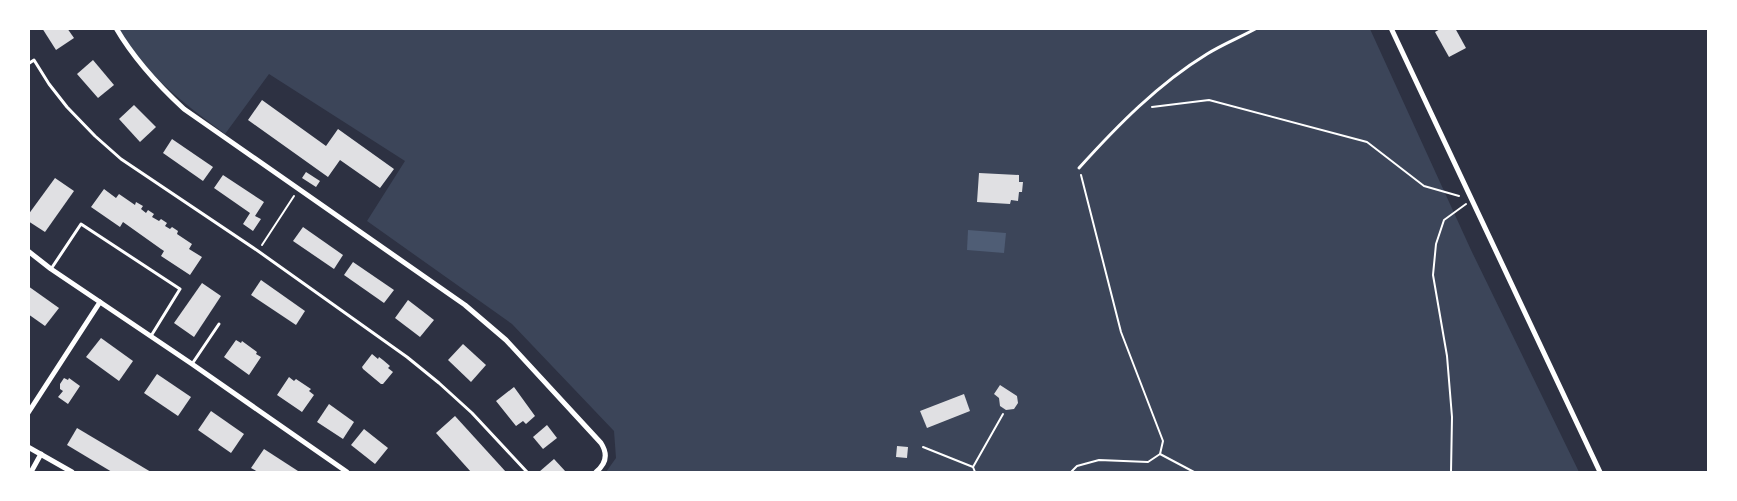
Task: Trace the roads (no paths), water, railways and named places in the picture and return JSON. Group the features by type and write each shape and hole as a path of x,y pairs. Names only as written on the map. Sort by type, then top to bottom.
{"street":[{"path":"116,28 140,63 161,88 184,109 465,305 506,340 606,450 606,461 596,472"},
{"path":"1391,28 1600,472"},
{"path":"28,251 347,472"},
{"path":"28,413 100,302"},
{"path":"28,447 72,472"},
{"path":"31,472 41,454"}],"lane":[{"path":"1079,168 1136,109 1165,84 1207,54 1257,28"},
{"path":"28,64 34,60 67,107 94,136 121,159 258,251 406,357 472,413 527,472"},
{"path":"51,269 81,224 180,289 150,336"},
{"path":"192,364 219,324"}]}
